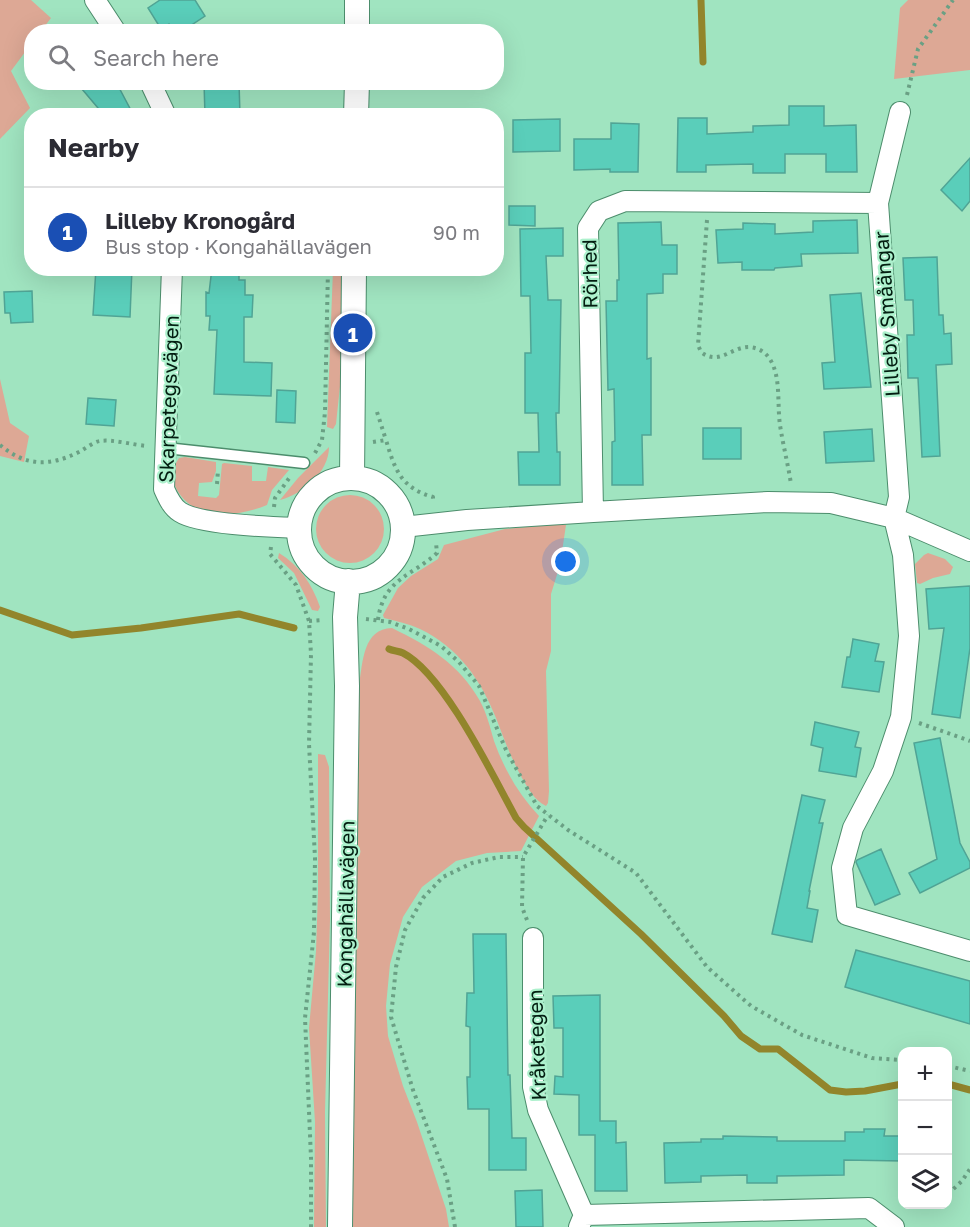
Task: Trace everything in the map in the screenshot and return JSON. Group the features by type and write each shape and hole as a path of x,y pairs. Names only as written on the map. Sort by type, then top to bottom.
{"street":[{"path":"95,0 111,24"},
{"path":"357,0 357,24"},
{"path":"154,90 162,108"},
{"path":"356,108 357,90"},
{"name":"Lilleby Småängar","path":"894,518 899,497 878,203 900,112"},
{"name":"Rörhed","path":"593,512 588,228 599,211 625,201 878,203"},
{"name":"Skarpetegsvägen","path":"172,276 164,489 171,503 180,512 201,520 299,528"},
{"path":"352,478 354,276"},
{"path":"352,478 371,482 387,493 398,508 402,528 399,549 387,567 369,578 348,581 329,577 313,565 302,548 299,528 304,509 315,492 332,482 352,478"},
{"path":"402,528 467,520 593,512 831,502 894,518 970,551"},
{"path":"894,518 903,555 909,636 901,717 883,771 854,828 842,868 847,915 970,951"},
{"name":"Kongahällavägen","path":"340,1227 347,686 345,617 348,581"},
{"name":"Kråketegen","path":"533,938 533,1087 538,1110 582,1221 869,1208 894,1227"}],"lane":[{"path":"166,448 304,463"}],"path":[{"path":"900,112 911,83 918,49 953,0"},
{"path":"708,201 698,345 701,352 713,358 751,347 760,349 770,359 776,379 780,424 794,503"},
{"path":"311,1227 311,1158 305,1018 314,932 315,858 309,744 311,654 309,621 296,585 270,554 275,498 286,482 315,453 322,440 326,412 328,276"},
{"path":"0,445 22,460 36,462 54,461 77,453 99,441 166,448"},
{"path":"309,621 345,617 390,622 441,646 459,662 479,686 506,750 537,806 568,830 636,873 706,968 751,1006 802,1035 873,1058 898,1060"},
{"path":"901,717 970,741"},
{"path":"533,938 522,908 523,857 548,815"},
{"path":"455,1227 447,1179 413,1090 391,1017 396,967 405,930 423,898 443,877 472,863 499,857 523,857"},
{"path":"952,1067 970,1071"},
{"path":"952,1189 970,1169"}],"shaded area":[{"path":"0,0 31,0 51,18 46,24 24,24 24,53 11,71 30,108 24,108 24,114 0,139"},
{"path":"908,0 970,0 970,70 894,79 900,8"},
{"path":"333,276 343,276 341,377 336,424 333,429 327,427"},
{"path":"0,379 10,423 29,436 24,462 0,456"},
{"path":"329,447 325,465 313,481 297,493 280,500 298,478"},
{"path":"179,458 216,462 212,482 199,483 198,496 216,498 219,495 222,464 224,463 252,466 252,481 266,481 268,467 289,470 272,490 267,505 243,512 217,514 193,507 176,488 174,468"},
{"path":"350,495 363,498 374,505 381,516 384,529 381,542 374,553 363,560 350,563 337,560 326,553 319,542 316,529 319,516 326,505 337,498"},
{"path":"566,525 560,565 551,594 551,651 546,671 549,791 546,806 529,790 522,778 490,704 467,666 434,636 416,627 384,618 383,615 398,588 411,576 438,559 444,545 505,529"},
{"path":"279,553 293,564 309,583 320,607 318,611 312,610 294,573 278,558"},
{"path":"928,553 945,559 953,567 950,574 920,584 917,583 915,564"},
{"path":"392,628 442,657 472,688 485,711 502,762 525,799 539,816 521,851 487,853 456,861 422,887 403,917 390,964 386,1006 388,1036 446,1209 449,1227 352,1227 359,685 366,648 370,640 382,630"},
{"path":"318,754 325,755 329,767 330,920 325,1112 326,1227 314,1227 315,1122 309,1028 316,951 318,892"}],"building":[{"path":"160,0 195,0 205,16 193,24 158,24 148,8"},
{"path":"83,90 120,90 130,108 98,108"},
{"path":"204,90 239,90 240,108 205,108"},
{"path":"789,106 824,106 824,126 856,125 857,172 826,172 826,154 785,154 785,173 753,173 753,164 706,165 706,172 677,172 678,118 707,118 707,134 753,132 753,126 789,125"},
{"path":"560,119 560,151 513,152 513,120"},
{"path":"611,123 639,124 638,172 610,172 610,169 574,170 574,139 611,139"},
{"path":"970,158 970,201 962,211 941,190"},
{"path":"509,206 535,206 535,226 509,225"},
{"path":"857,220 858,253 801,254 802,266 775,268 774,270 742,270 742,262 718,263 716,230 743,229 743,223 775,224 775,234 813,232 813,221"},
{"path":"661,222 662,245 677,245 677,274 663,274 663,293 647,294 647,359 651,358 651,435 642,435 643,485 612,485 612,442 615,441 614,389 608,390 606,301 617,301 618,223"},
{"path":"563,228 563,256 546,256 548,300 561,300 559,413 556,413 557,452 560,452 560,485 519,485 518,452 539,452 538,413 525,413 525,353 531,353 530,296 521,296 520,229"},
{"path":"937,257 939,315 943,315 944,334 951,333 952,364 936,365 940,456 922,457 918,378 908,378 907,335 914,335 913,300 905,300 903,258"},
{"path":"95,276 132,276 130,317 93,315"},
{"path":"211,276 239,276 239,280 245,280 245,295 253,295 252,317 244,317 244,362 272,363 271,396 214,394 217,330 209,330 210,316 206,316 206,292 209,293"},
{"path":"32,291 33,322 11,323 10,313 5,313 4,292"},
{"path":"861,293 871,387 824,389 822,363 835,362 830,295"},
{"path":"277,390 296,391 295,423 276,422"},
{"path":"88,398 116,400 114,426 86,424"},
{"path":"703,428 741,428 741,459 703,459"},
{"path":"872,429 874,461 826,463 824,432"},
{"path":"970,586 970,648 960,718 932,714 944,628 929,629 926,589"},
{"path":"853,639 879,644 875,661 884,662 879,692 842,687 847,657 850,657"},
{"path":"815,722 859,732 855,747 861,748 856,777 819,771 823,748 811,745"},
{"path":"940,738 960,843 970,862 970,868 920,893 909,873 937,859 914,743"},
{"path":"802,795 825,800 819,823 823,823 807,908 818,910 812,942 772,934"},
{"path":"881,849 900,894 875,905 856,862"},
{"path":"473,934 506,934 508,1075 510,1075 512,1138 526,1138 526,1170 489,1170 489,1109 468,1109 470,1027 466,1026 467,993 474,993"},
{"path":"856,950 970,981 970,1024 845,987"},
{"path":"600,995 600,1121 616,1121 616,1143 626,1142 627,1191 595,1191 595,1135 579,1135 579,1095 554,1094 555,1076 563,1077 563,1028 554,1028 553,996"},
{"path":"864,1129 885,1129 884,1136 898,1136 898,1161 844,1160 844,1175 777,1176 777,1183 747,1183 747,1175 701,1176 701,1182 665,1183 664,1143 701,1142 701,1139 723,1139 723,1136 777,1137 777,1141 845,1141 845,1132 864,1132"},
{"path":"542,1190 543,1227 516,1227 515,1191"}],"waterway":[{"path":"701,0 703,62"},
{"path":"0,610 72,635 239,614 294,628"},
{"path":"389,649 403,653 419,664 451,703 516,818 524,827 641,934 724,1016 741,1036 760,1049 778,1049 830,1090 865,1091 898,1085"},
{"path":"952,1085 970,1090"}],"place":[{"name":"Lilleby Kronogård","path":"353,333"}]}
